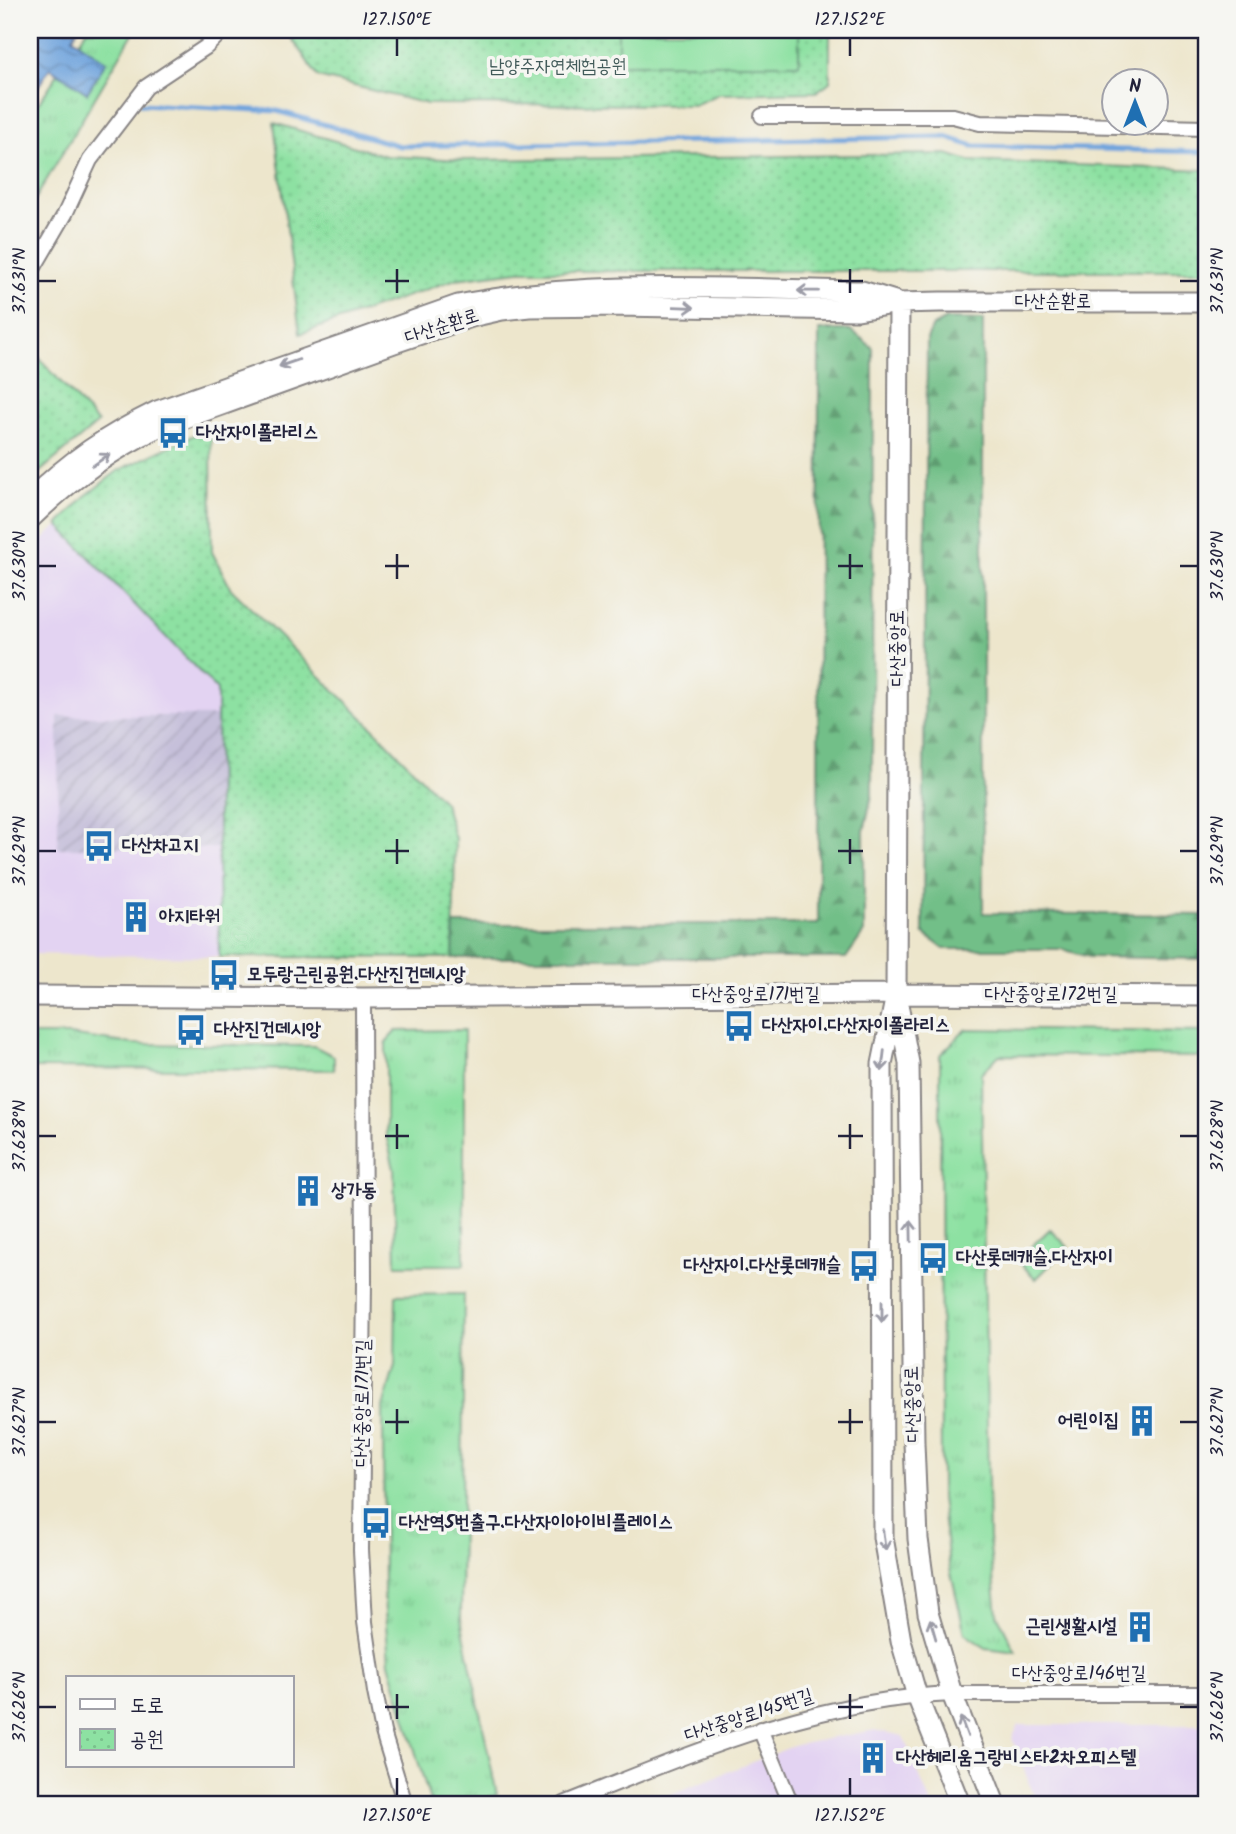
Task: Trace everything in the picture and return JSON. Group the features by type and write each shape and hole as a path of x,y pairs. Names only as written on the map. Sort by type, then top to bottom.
{"street":[{"path":"30,274 65,214 90,160 146,87 206,47 223,30"},
{"path":"762,116 953,116 980,123 1206,128"},
{"name":"다산순환로","path":"30,500 86,451 115,431 157,411 458,305 546,293 653,288 863,291 899,303"},
{"name":"다산순환로","path":"30,519 69,482 98,461 155,429 394,343 488,313 529,307 858,310 899,303 1206,302"},
{"name":"다산중앙로","path":"899,303 896,994 909,1063 914,1443 918,1539 929,1613 952,1695 995,1804"},
{"name":"다산중앙로","path":"896,994 882,1064 883,1537 901,1641 917,1696 960,1804"},
{"name":"다산중앙로172번길","path":"896,994 1206,996"},
{"name":"다산중앙로171번길","path":"30,996 363,998 896,994"},
{"name":"다산중앙로171번길","path":"363,998 361,1550 365,1622 375,1692 383,1732 405,1804"},
{"name":"다산중앙로146번길","path":"952,1695 1206,1694"},
{"name":"다산중앙로145번길","path":"564,1804 760,1729 860,1704 917,1696 952,1695"},
{"path":"760,1729 791,1804"}],"shaded area":[{"path":"58,525 217,690 219,957 30,954 30,553"},
{"path":"58,716 218,716 217,848 58,848"},
{"path":"1019,1725 1206,1725 1206,1804 1037,1804 1012,1738"},
{"path":"875,1730 903,1736 931,1804 646,1804 796,1745"}],"green space":[{"path":"87,30 135,30 30,208 30,116"},
{"name":"남양주자연체험공원","path":"286,30 830,30 830,82 816,92 719,94 694,105 427,104 318,77"},
{"path":"618,30 799,30 799,64 618,64"},
{"path":"274,123 386,156 465,160 947,154 969,161 1206,170 1206,271 519,271 456,279 300,334"},
{"path":"946,319 983,320 983,913 1206,915 1206,959 1089,957 1062,949 944,949 923,933 927,339 933,326"},
{"path":"819,330 851,330 873,348 872,795 864,831 864,932 846,958 453,958 454,924 818,924"},
{"path":"30,348 98,423 30,480"},
{"path":"211,427 212,552 231,589 377,732 444,802 455,839 453,958 219,957 217,690 58,525 84,497 119,470"},
{"path":"966,1029 1206,1032 1206,1057 999,1055 981,1074 989,1538 997,1614 1016,1652 986,1648 965,1634 949,1564 941,1498 940,1055"},
{"path":"464,1030 464,1265 396,1265 394,1169 386,1135 386,1042 396,1031"},
{"path":"30,1035 69,1035 133,1044 314,1046 334,1056 334,1070 30,1068"},
{"path":"1050,1229 1068,1247 1036,1279 1017,1260"},
{"path":"464,1294 461,1619 497,1795 463,1804 446,1805 430,1801 389,1663 384,1599 383,1407 395,1366 396,1295"}],"water":[{"path":"30,30 77,30 73,38 106,62 87,93 50,68 30,99"}],"waterway":[{"path":"141,104 277,111 400,146 945,137 973,146 1206,152"}],"place":[{"name":"다산자이폴라리스","path":"173,433"},
{"name":"다산차고지","path":"99,846"},
{"name":"아지타워","path":"136,917"},
{"name":"모두랑근린공원.다산진건데시앙","path":"224,975"},
{"name":"다산자이.다산자이폴라리스","path":"739,1026"},
{"name":"다산진건데시앙","path":"191,1030"},
{"name":"상가동","path":"308,1191"},
{"name":"다산롯데캐슬.다산자이","path":"933,1258"},
{"name":"다산자이.다산롯데캐슬","path":"864,1266"},
{"name":"어린이집","path":"1142,1421"},
{"name":"다산역5번출구.다산자이아이비플레이스","path":"376,1523"},
{"name":"근린생활시설","path":"1140,1627"},
{"name":"다산헤리움그랑비스타2차오피스텔","path":"873,1758"}]}
